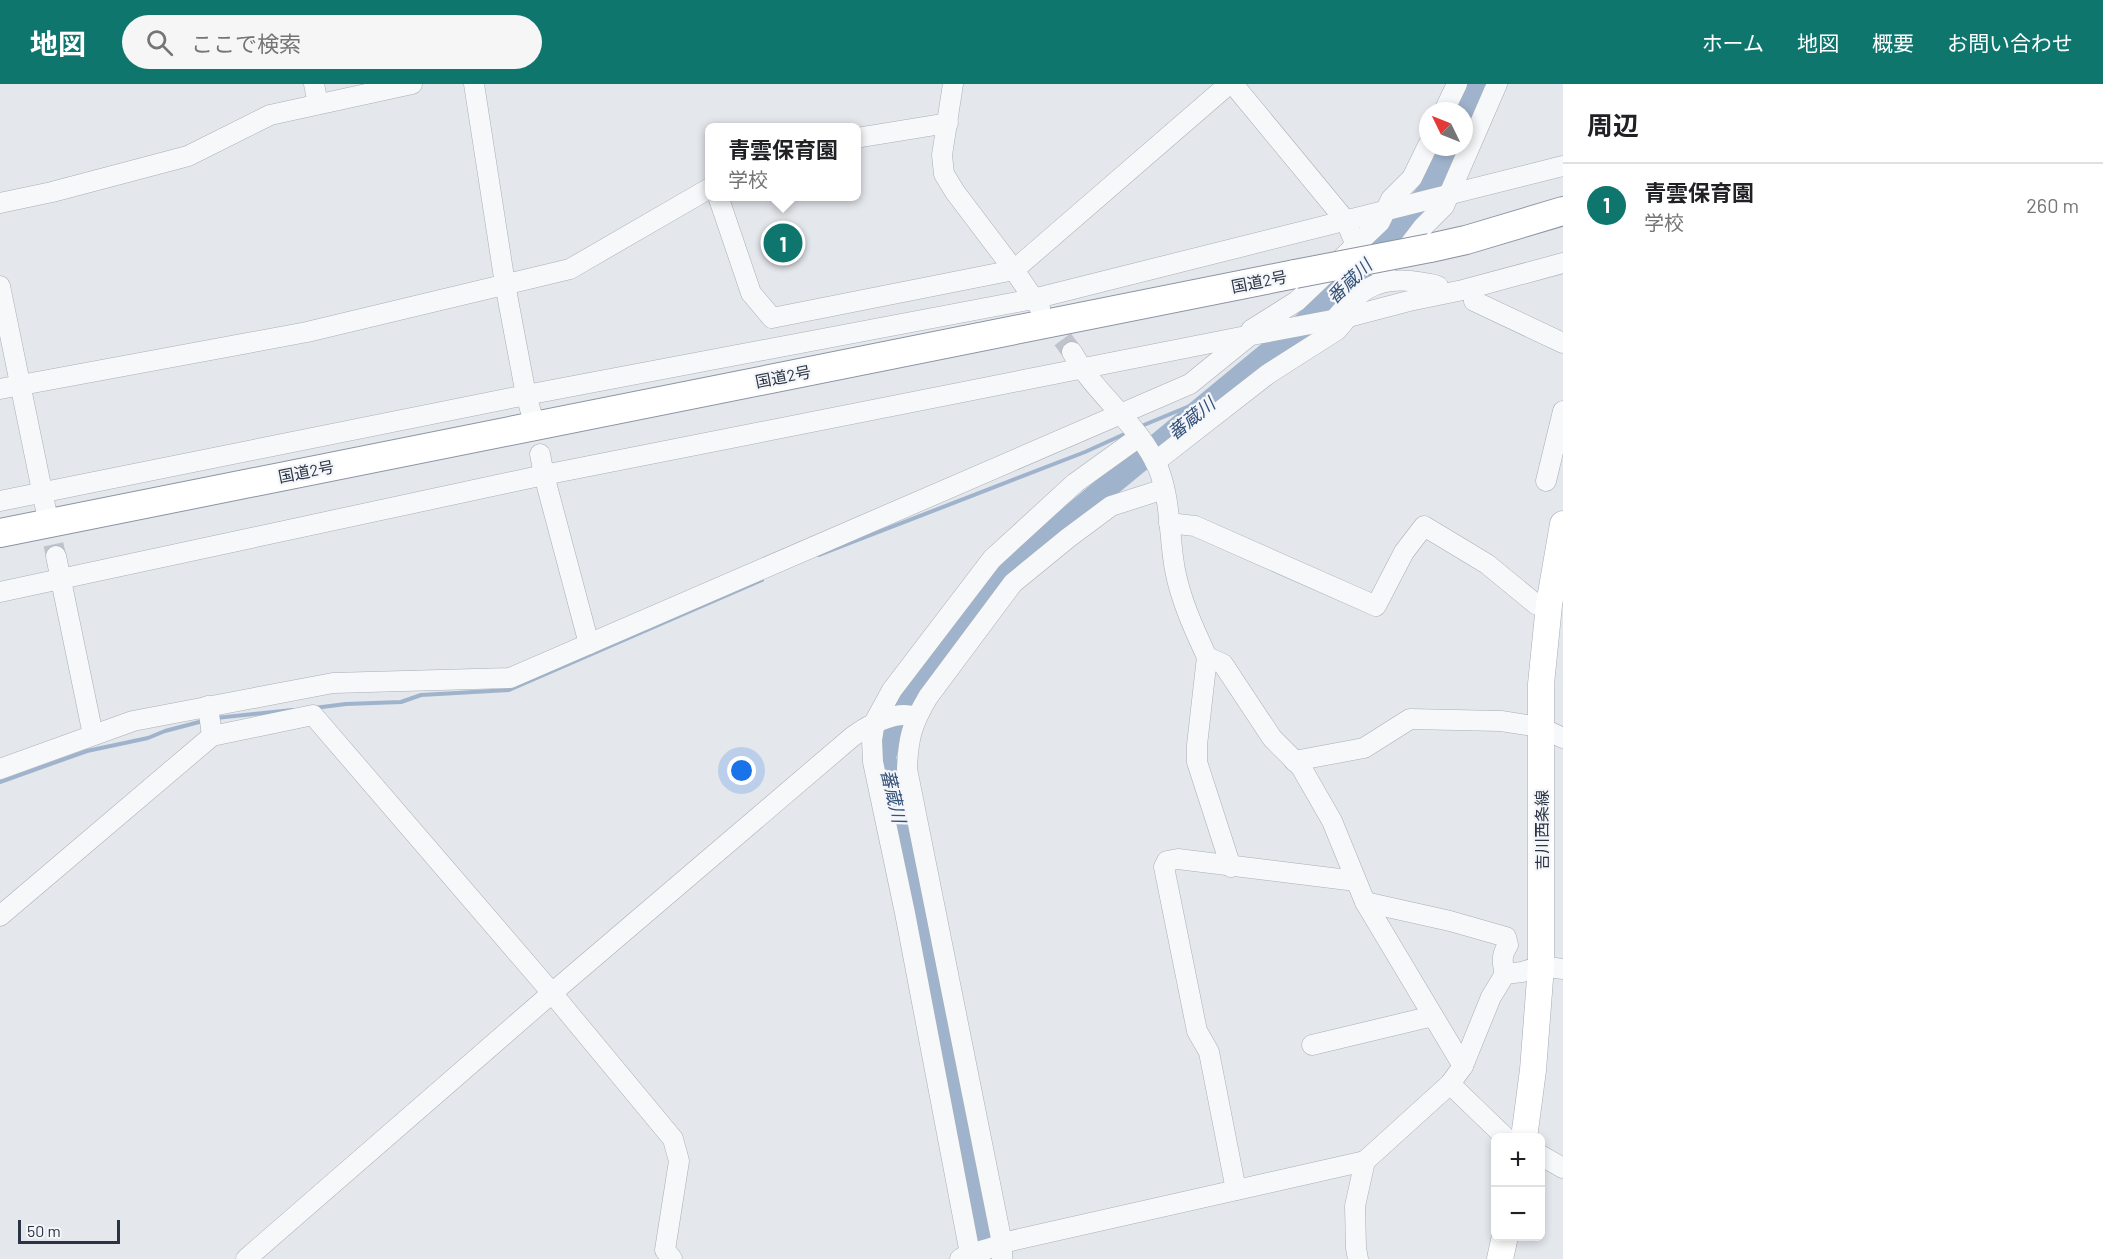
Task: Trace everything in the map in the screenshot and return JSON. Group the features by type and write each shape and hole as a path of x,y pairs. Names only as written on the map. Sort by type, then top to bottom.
{"highway":[{"name":"国道2号","path":"0,533 1431,248 1563,211"}],"main road":[{"name":"吉川西条線","path":"1525,1133 1533,1070 1552,968 1552,733 1541,684 1549,605 1563,524"},
{"path":"1500,1259 1504,1241"}],"street":[{"path":"314,84 318,104"},
{"path":"0,204 188,156 270,115 412,84"},
{"path":"474,84 505,284 532,419"},
{"path":"952,84 942,155 944,174 1038,306"},
{"path":"720,201 751,293 772,318 1014,270 1231,84 1346,221 1356,246 1386,277 1438,286"},
{"path":"1448,102 1457,84"},
{"path":"1154,460 1268,374 1337,330 1349,302 1386,277 1423,227 1444,206 1497,84"},
{"path":"861,137 948,123"},
{"path":"0,769 133,721 333,683 510,678 589,645 1190,384 1246,336 1297,301 1356,246 1380,222 1391,199 1412,178 1423,156"},
{"path":"0,501 526,395 1038,306 1346,221 1563,166"},
{"path":"0,389 307,332 570,269 705,191"},
{"path":"0,592 1076,361 1246,336 1341,318 1463,290 1563,263"},
{"path":"0,286 47,515"},
{"path":"1474,301 1563,343"},
{"path":"1076,361 1139,436 1154,460 1164,489 1175,570 1181,594 1207,657 1197,762 1231,867"},
{"path":"1546,482 1563,411"},
{"path":"1139,436 1076,483 992,559 892,690 876,721 872,740 873,762 905,913 968,1256 1000,1250 1236,1190 1365,1161 1450,1084 1463,1066 1491,997 1505,974 1502,962 1503,952 1508,945 1506,937 1450,921 1365,902"},
{"path":"540,454 589,645"},
{"path":"1000,1250 932,908 907,769 908,743 913,715 1013,583 1111,506 1164,489"},
{"path":"1169,524 1195,526 1376,606 1404,552 1424,526 1487,564 1538,605 1549,605"},
{"path":"56,556 93,735"},
{"path":"1207,657 1223,664 1272,738 1301,767 1332,821 1365,902 1463,1066"},
{"path":"208,706 212,736"},
{"path":"0,916 212,736 314,715 552,993 673,1139 679,1161 665,1250 672,1259"},
{"path":"246,1259 842,745 876,721 913,715"},
{"path":"1294,761 1364,748 1410,719 1501,721 1552,733"},
{"path":"1236,1190 1209,1052 1198,1035 1164,867 1167,861 1172,859 1356,881"},
{"path":"905,913 932,908"},
{"path":"1505,974 1552,968"},
{"path":"1312,1045 1433,1016"},
{"path":"1450,1084 1502,1133"},
{"path":"1545,1158 1563,1168"},
{"path":"1358,1259 1355,1206 1365,1161"}],"waterway":[{"name":"番蔵川","path":"1471,102 1479,84"},
{"name":"蕃蔵川","path":"985,1259 927,966 907,851 884,757 891,732 912,696 997,581 1016,562 1301,327 1348,283 1384,248 1429,192 1447,156"},
{"path":"1139,427 1221,393"},
{"path":"819,555 1085,452 1129,432"},
{"path":"314,708 401,702 421,695 509,690 762,580"},
{"path":"216,718 292,710"},
{"path":"0,782 87,751 148,738 203,721"}],"tunnel":[{"path":"1045,315 1072,352"},
{"path":"47,515 56,556"}],"place":[{"name":"青雲保育園","path":"783,243"}]}
